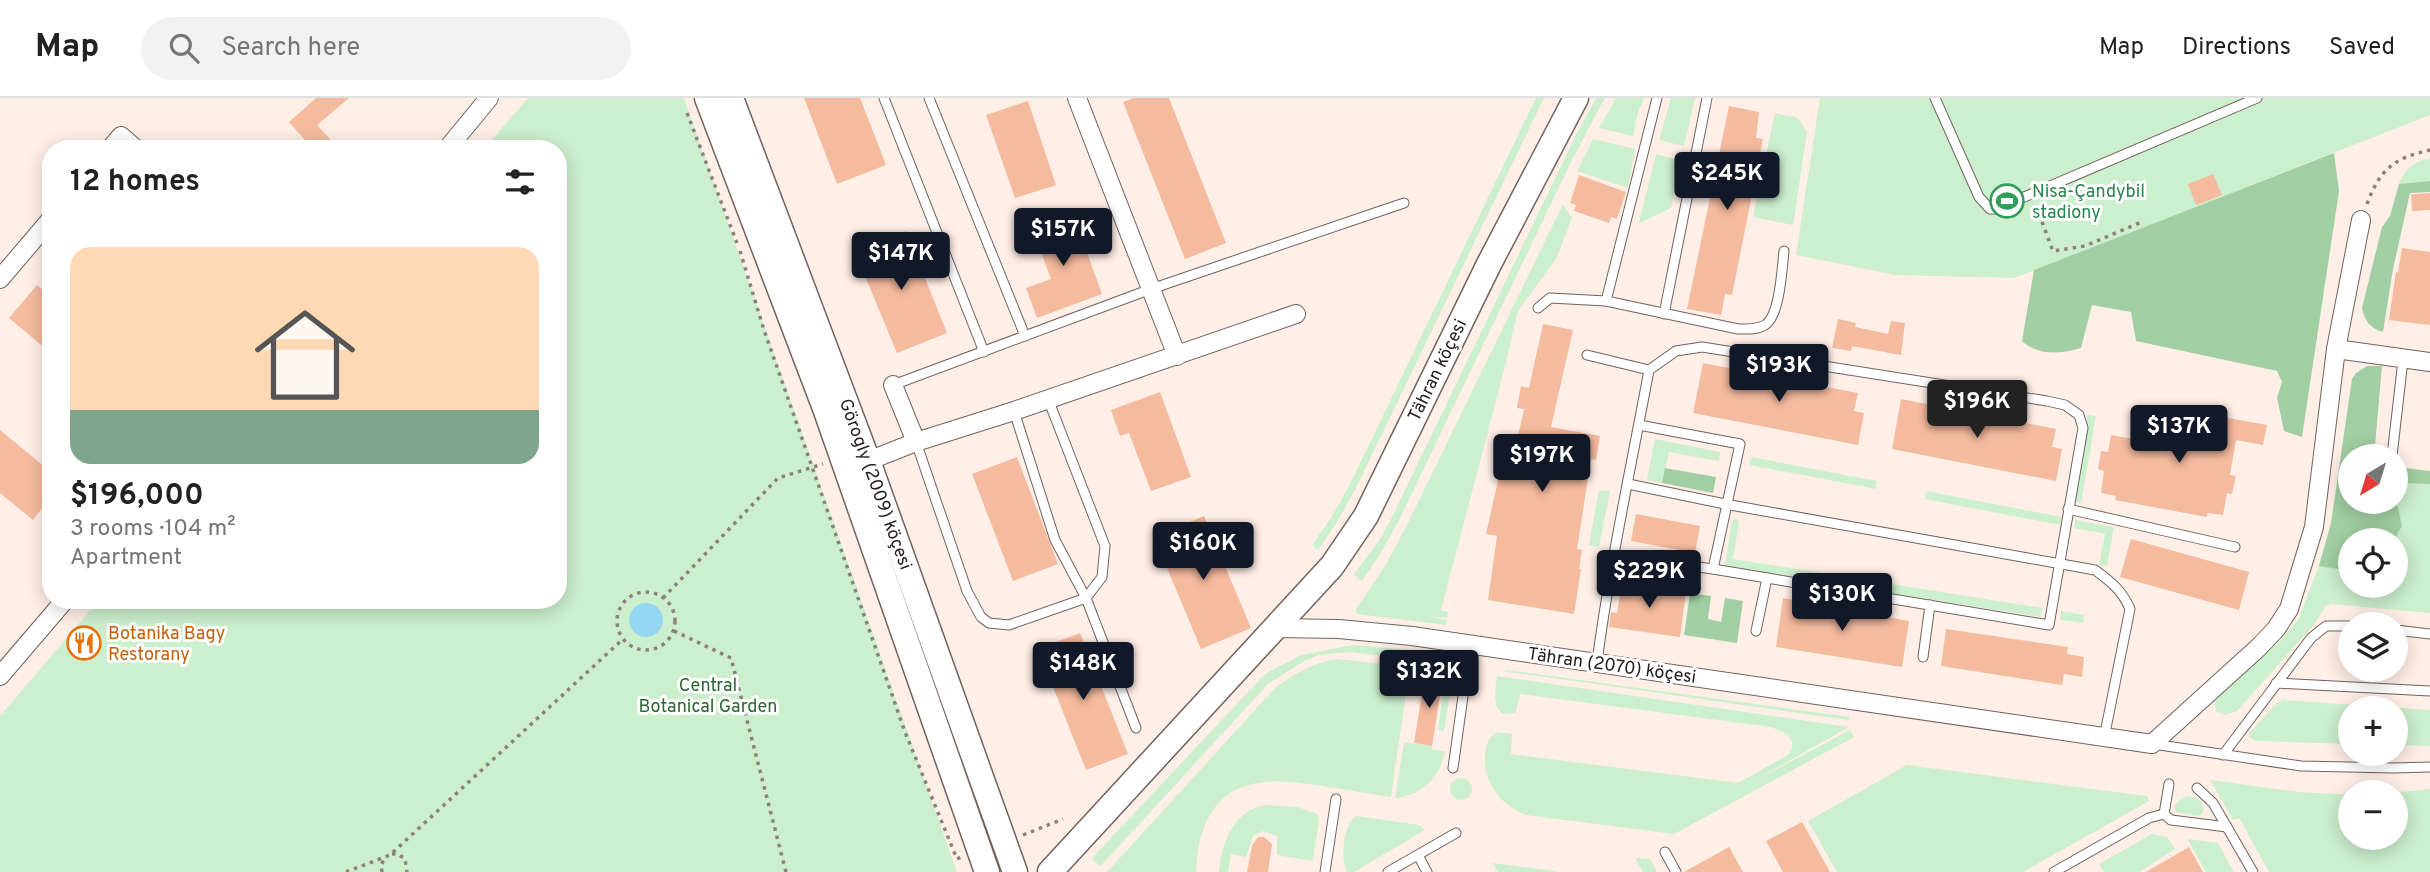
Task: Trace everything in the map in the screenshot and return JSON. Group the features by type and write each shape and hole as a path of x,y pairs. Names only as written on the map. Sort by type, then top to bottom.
{"main road":[{"name":"Görogly (2009) köçesi","path":"731,98 868,461 1015,872"},
{"name":"Tähran köçesi","path":"1278,628 1332,566 1366,516 1517,208 1576,98"},
{"name":"Görogly (2009) köçesi","path":"697,104 842,458 983,861"},
{"path":"1050,872 1278,628"}],"street":[{"path":"454,140 489,98"},
{"path":"1077,98 1177,356"},
{"path":"2152,744 2259,647 2276,629 2289,609 2314,527 2336,349 2361,220"},
{"path":"0,279 42,230"},
{"path":"868,461 916,442 1296,314"},
{"path":"2336,349 2430,362"},
{"path":"892,384 916,442"},
{"path":"0,676 57,609"},
{"name":"Tähran (2070) köçesi","path":"1278,628 1339,629 1412,636 2152,744"}],"lane":[{"path":"884,98 984,352"},
{"path":"929,98 1025,336"},
{"path":"1605,301 1657,98"},
{"path":"1664,314 1707,98"},
{"path":"1935,98 1979,197 1990,209 1996,209 2257,98"},
{"path":"892,384 1151,289 1404,203"},
{"path":"1538,308 1550,298 1605,301 1738,329 1755,329 1766,325 1774,316 1784,251"},
{"path":"1597,662 1615,556 1649,370 1676,351 1702,347 2065,405 2080,415 2082,428 2049,625 1713,569 1615,556"},
{"path":"1587,355 1649,370"},
{"path":"2393,444 2403,360"},
{"path":"916,442 967,591 981,617 989,623 1009,625 1086,598 1102,578 1105,546 1048,399"},
{"path":"1014,411 1055,540 1086,598 1136,728"},
{"path":"1639,425 1740,444 1713,569"},
{"path":"1628,484 1726,505 2095,570 2116,585 2130,609 2104,738"},
{"path":"2068,509 2235,547"},
{"path":"1756,631 1766,578"},
{"path":"1923,657 1930,605"},
{"path":"2223,755 2311,638 2326,626 2338,626"},
{"path":"2408,631 2430,634"},
{"path":"1453,768 1469,646"},
{"path":"2276,683 2430,691"},
{"path":"2152,744 2301,766 2430,766"},
{"path":"2164,814 2169,784"},
{"path":"2197,788 2213,803 2253,872"},
{"path":"1325,872 1336,799"},
{"path":"2164,814 2171,820 2227,827"},
{"path":"2054,872 2149,818 2164,814"},
{"path":"1388,872 1456,833"},
{"path":"1665,852 1676,872"},
{"path":"1418,855 1427,872"}],"path":[{"path":"697,104 764,330 905,732 957,859 983,861"},
{"path":"2361,220 2375,184 2393,163 2407,155 2430,150"},
{"path":"2036,205 2053,251 2085,246 2144,221"},
{"path":"663,598 778,478 842,458"},
{"path":"645,592 663,598 674,612 674,631 663,645 646,651 629,646 623,639 617,622 622,604 628,598 645,592"},
{"path":"674,631 731,658 786,872"},
{"path":"382,872 383,861 623,639"},
{"path":"1005,842 1063,819"},
{"path":"346,872 390,855 405,859 407,872"}],"green space":[{"name":"Central Botanical Garden","path":"528,98 684,98 957,872 0,872 0,716 91,609 567,609 567,140 492,140"},
{"path":"1536,98 1544,98 1356,488 1318,550 1312,545 1350,484"},
{"path":"1596,98 1605,98 1573,158 1400,518 1362,581 1354,574 1381,538 1393,515"},
{"path":"1616,98 1644,98 1633,136 1599,128"},
{"path":"1671,98 1695,98 1684,146 1659,140"},
{"name":"Nisa-Çandybil stadiony","path":"1820,98 2430,98 2430,115 2014,278 1895,275 1796,255"},
{"path":"1775,113 1798,118 1807,132 1793,225 1753,217"},
{"path":"1593,139 1635,149 1628,188 1577,171"},
{"path":"2334,153 2339,191 2302,437 2284,431 2277,398 2282,382 2277,371 2136,341 2131,312 2092,305 2081,348 2058,352 2042,351 2022,341 2034,270"},
{"path":"1656,154 1682,161 1671,208 1639,223"},
{"path":"2430,158 2430,181 2399,184 2410,166"},
{"path":"2430,181 2430,192 2410,193 2393,269 2383,332 2369,324 2362,308 2382,227 2390,216 2399,184"},
{"path":"1563,204 1572,218 1556,259 1518,311 1441,610 1448,612 1447,618 1428,616 1447,620 1446,625 1357,614 1356,609 1385,566 1408,523"},
{"path":"2367,366 2382,366 2375,444 2343,444 2352,379"},
{"path":"2088,415 2096,416 2081,503 2073,501"},
{"path":"1655,439 1720,452 1719,461 1669,452 1662,483 1647,480"},
{"path":"1751,457 1877,481 1876,489 1750,465"},
{"path":"1665,468 1716,477 1713,493 1662,483"},
{"path":"2408,468 2430,471 2430,484 2408,483"},
{"path":"2338,475 2338,514 2399,514 2402,526 2338,528 2338,569 2319,566 2331,523"},
{"path":"2408,483 2430,484 2430,613 2331,604 2326,606 2312,627 2237,711 2225,715 2216,711 2214,701 2218,695 2279,642 2298,620 2319,566 2338,569 2338,598 2408,598 2408,528 2401,528 2399,514 2408,514"},
{"path":"1599,490 1610,491 1599,547 1589,545"},
{"path":"1926,491 2062,517 2060,525 1925,499"},
{"path":"1736,518 1739,522 1733,559 1847,577 1846,586 1725,566 1732,521"},
{"path":"2075,520 2114,527 2107,566 2099,565 2105,534 2074,528"},
{"path":"1860,579 2042,608 2041,617 1859,588"},
{"path":"1690,593 1711,596 1708,619 1721,622 1725,598 1743,601 1737,643 1684,635"},
{"path":"2061,611 2084,615 2083,623 2060,620"},
{"path":"1353,645 1440,653 1448,657 1452,664 1350,652 1319,655 1304,661 1268,684 1100,867 1092,858 1265,674 1301,655"},
{"path":"1337,659 1410,667 1391,797 1286,782 1252,784 1237,789 1212,811 1200,840 1196,872 1107,872 1274,689 1304,670"},
{"path":"1450,670 1453,673 1444,731 1438,730 1446,672"},
{"path":"1502,671 1850,717 1849,720"},
{"path":"1497,676 1849,727 1754,781 1850,730 1854,737 1674,834 1526,815 1517,811 1495,792 1487,775 1486,748 1497,732 1512,734 1511,754 1738,783 1786,756 1792,750 1792,741 1785,733 1771,727 1520,694 1516,712 1502,713 1496,703"},
{"path":"2284,700 2338,704 2338,744 2257,741 2249,737 2249,733 2277,703"},
{"path":"2408,708 2430,710 2430,746 2408,745"},
{"path":"1404,742 1445,751 1439,769 1428,784 1414,793 1395,798"},
{"path":"1907,765 2147,796 2149,801 2023,872 1837,872 1808,821"},
{"path":"1461,778 1469,781 1472,789 1469,797 1461,800 1453,797 1450,789 1453,781"},
{"path":"2210,780 2338,794 2338,850 2408,850 2408,791 2430,789 2430,872 2269,872 2239,818 2233,820"},
{"path":"2186,796 2200,800 2204,809 2202,814 2198,816 2176,812 2174,805"},
{"path":"1265,805 1298,807 1317,814 1319,820 1313,861 1277,855 1277,836 1263,831 1253,836 1246,857 1231,854 1228,872 1219,872 1226,839 1237,821 1244,814"},
{"path":"1357,816 1419,825 1425,830 1354,872 1347,872 1344,842 1352,820"},
{"path":"2152,834 2167,837 2175,849 2139,872 2104,872 2099,864"},
{"path":"2187,839 2218,843 2234,872 2206,872"},
{"path":"1635,858 1650,859 1657,872 1643,872"},
{"path":"1493,863 1554,871 1557,872 1498,872"}],"water":[{"path":"646,603 658,608 663,620 658,632 646,637 634,632 629,620 634,608"}],"building":[{"path":"316,98 349,98 317,125 331,140 305,140 289,122"},
{"path":"804,98 860,98 886,165 837,184"},
{"path":"1134,98 1169,98 1226,243 1185,259 1123,102"},
{"path":"1028,101 1056,185 1015,198 986,115"},
{"path":"1729,106 1759,112 1756,138 1763,139 1732,295 1725,294 1721,315 1687,309"},
{"path":"2213,174 2222,195 2196,205 2188,184"},
{"path":"1579,175 1626,192 1617,219 1611,217 1609,223 1574,211 1576,205 1570,203"},
{"path":"2430,193 2430,210 2412,211 2411,194"},
{"path":"1073,214 1102,294 1037,318 1026,288 1051,279 1032,228"},
{"path":"906,231 947,333 897,353 855,252"},
{"path":"2402,248 2430,252 2430,325 2389,320"},
{"path":"37,285 42,289 42,346 9,318"},
{"path":"1838,319 1856,323 1855,327 1888,334 1891,321 1905,323 1901,355 1852,346 1851,351 1832,348"},
{"path":"1543,324 1573,330 1551,427 1600,436 1596,460 1591,459 1577,549 1582,550 1574,614 1488,600 1497,536 1486,534 1505,449 1515,451 1524,409 1517,408 1521,386 1529,388"},
{"path":"1703,363 1858,393 1854,411 1864,413 1858,445 1693,413"},
{"path":"1160,392 1191,477 1151,491 1129,433 1120,436 1111,410"},
{"path":"1901,399 2056,429 2052,447 2062,449 2056,481 1892,449"},
{"path":"2178,409 2267,425 2263,445 2236,440 2230,475 2236,476 2232,494 2227,493 2223,515 2207,513 2207,517 2115,500 2116,496 2101,493 2104,471 2098,469 2101,451 2108,452 2111,435 2172,446"},
{"path":"0,430 42,465 42,508 33,520 0,493"},
{"path":"1017,457 1058,564 1013,581 972,474"},
{"path":"1636,514 1700,526 1695,553 1631,541"},
{"path":"1204,516 1251,628 1201,649 1154,537"},
{"path":"2131,539 2249,572 2239,610 2120,577"},
{"path":"1622,582 1686,592 1680,637 1609,627 1611,612 1617,613"},
{"path":"1783,598 1909,621 1902,667 1776,647"},
{"path":"1946,629 2068,647 2067,654 2084,657 2082,677 2064,674 2062,685 1941,666"},
{"path":"1080,633 1128,754 1086,770 1038,649"},
{"path":"1425,675 1443,677 1432,746 1414,743"},
{"path":"1802,822 1830,872 1783,872 1766,841"},
{"path":"1258,837 1264,837 1272,844 1268,872 1247,872 1252,846"},
{"path":"1729,847 1743,872 1684,872"},
{"path":"2189,847 2203,872 2146,872"}],"place":[{"name":"Nisa-Çandybil stadiony","path":"2007,201"},
{"name":"Botanika Bagy Restorany","path":"84,643"}]}
